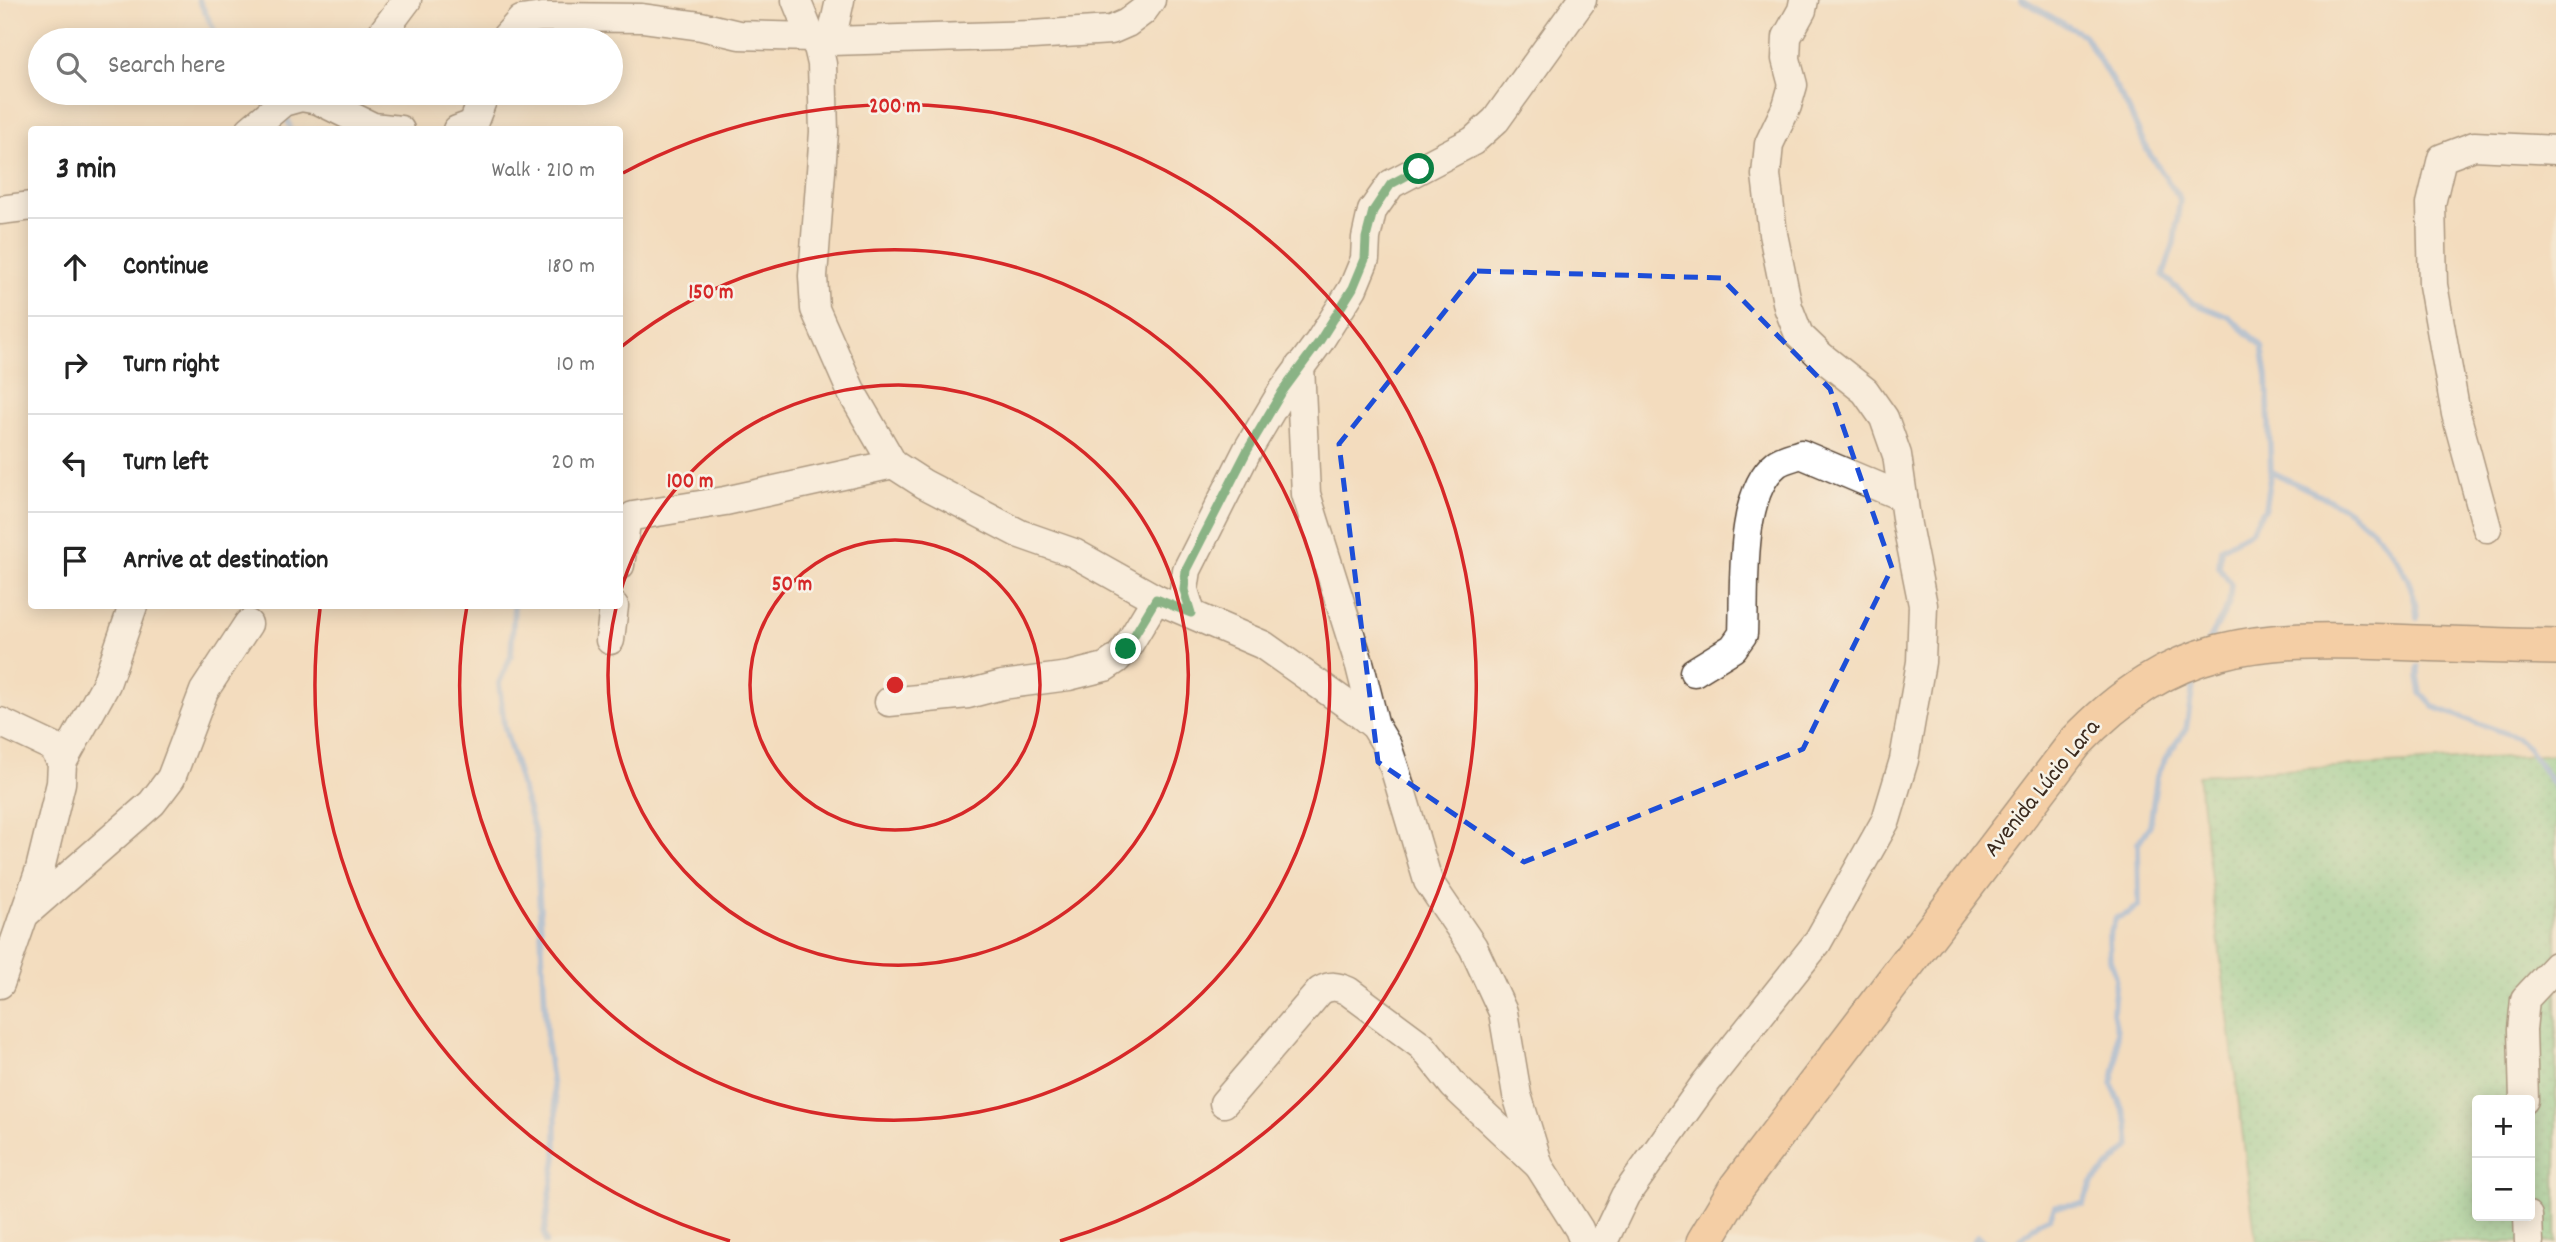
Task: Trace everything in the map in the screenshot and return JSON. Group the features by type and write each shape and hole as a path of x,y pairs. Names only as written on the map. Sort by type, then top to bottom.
{"main road":[{"name":"Avenida Lúcio Lara","path":"1704,1242 1745,1176 1846,1047 2074,743 2122,698 2181,665 2250,644 2329,640 2556,647"}],"street":[{"path":"386,28 407,0"},
{"path":"796,0 820,42 822,64 824,132 813,276 815,309 852,393 893,464 924,484 1020,534 1074,553 1156,599 1263,645 1375,726"},
{"path":"820,42 840,0"},
{"path":"514,28 521,20 542,17 642,18 701,26 739,36 820,42 1032,36 1111,30 1127,23 1143,11 1150,0"},
{"path":"1191,613 1184,590 1186,570 1247,451 1353,288 1365,259 1366,238 1373,211 1391,184 1473,141 1496,120 1582,0"},
{"path":"1603,1242 1625,1196 1704,1085 1817,943 1886,820 1904,760 1921,662 1923,605 1897,455 1884,418 1865,391 1799,335 1788,307 1773,234 1766,175 1769,144 1787,106 1793,85 1786,59 1787,37 1802,10 1804,0"},
{"path":"255,126 279,105"},
{"path":"336,105 371,126"},
{"path":"468,126 473,124 480,105"},
{"path":"2487,528 2456,414 2433,285 2431,204 2442,158 2474,145 2556,150"},
{"path":"0,210 28,206"},
{"path":"1300,366 1309,509 1356,652 1375,726 1387,746 1428,881 1473,947 1503,1012 1517,1095 1539,1166"},
{"path":"1694,672 1734,648 1743,634 1747,529 1759,485 1777,463 1801,454 1903,497"},
{"path":"623,544 626,523 633,516 725,501 893,464"},
{"path":"889,702 968,694 1002,685 1069,676 1105,667 1126,649 1156,599"},
{"path":"0,985 40,869 61,783 62,762 106,684 133,609"},
{"path":"610,640 614,609"},
{"path":"25,914 152,803 171,778 204,691 248,624"},
{"path":"0,722 53,747 62,762"},
{"path":"2524,1095 2522,1030 2525,999 2556,966"},
{"path":"1224,1103 1320,991 1329,986 1338,986 1397,1025 1422,1046 1454,1086 1539,1166 1579,1229 1584,1242"},
{"path":"2528,1221 2529,1242"}],"highlighted area":[{"path":"1477,271 1721,278 1830,389 1892,568 1803,749 1524,862 1378,762 1339,444"}],"green space":[{"path":"2556,754 2556,1242 2256,1242 2198,775"}],"waterway":[{"path":"199,0 213,28"},
{"path":"2022,0 2085,36 2128,108 2147,150 2180,199 2174,243 2163,276 2193,303 2229,317 2262,346 2267,377 2271,471 2265,508 2250,532 2221,548 2219,567 2231,584 2229,604 2207,645"},
{"path":"285,111 290,126"},
{"path":"2271,471 2336,503 2358,518 2383,541 2410,584 2417,618"},
{"path":"514,609 511,656 499,683 504,725 536,837 547,1045 556,1110 556,1157 544,1233 546,1242"},
{"path":"2418,667 2421,693 2434,707 2516,737 2528,748 2556,788"},
{"path":"2018,1242 2039,1222 2050,1217 2055,1206 2083,1204 2092,1183 2130,1146 2128,1123 2112,1084 2116,1065 2117,1031 2113,1012 2116,976 2110,960 2109,936 2116,918 2139,906 2138,843 2150,825 2157,776 2166,757 2186,729 2194,681"},
{"path":"1973,1242 1978,1236 1984,1242"}],"route":[{"path":"1126,649 1156,599 1191,613 1184,590 1186,570 1247,451 1282,392 1319,342 1353,288 1365,259 1366,238 1373,211 1391,184 1419,169"}]}
